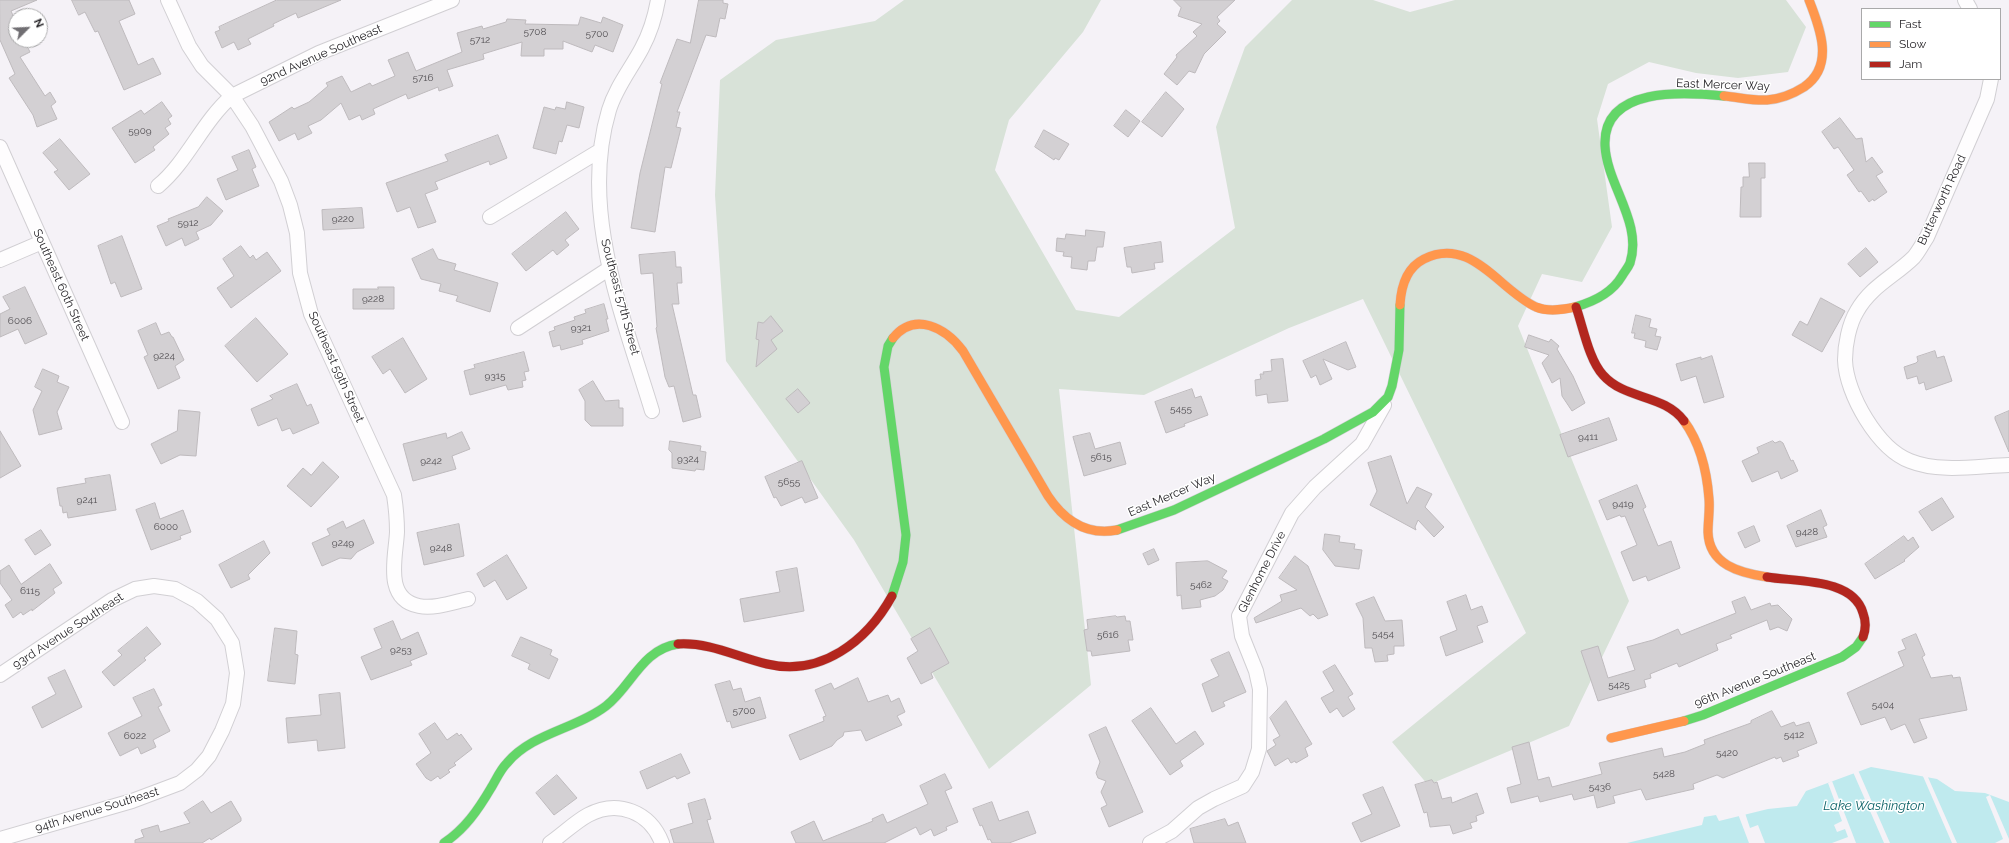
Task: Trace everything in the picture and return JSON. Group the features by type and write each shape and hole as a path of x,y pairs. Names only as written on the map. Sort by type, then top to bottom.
{"street":[{"name":"Southeast 59th Street","path":"168,0 189,46 202,66 232,96 252,126 281,181 290,205 297,233 300,273 311,314 394,495 397,512 397,533 392,573 397,588 405,599 419,606 443,605 468,599"},
{"name":"92nd Avenue Southeast","path":"158,186 171,175 215,112 232,96 319,53 452,0"},
{"name":"Southeast 57th Street","path":"652,411 604,245 599,191 601,150 609,110 618,88 642,48 654,22 658,0"},
{"name":"East Mercer Way","path":"444,843 458,834 468,824 507,762 534,742 579,723 607,705 620,693 645,660 662,648 679,644 696,644 713,647 769,665 789,666 810,664 827,659 845,651 861,637 875,621 892,597 905,556 906,535 884,366 886,351 891,340 901,330 913,324 932,326 944,331 954,338 1059,512 1069,521 1098,532 1119,530 1148,521 1285,458 1363,419 1388,398 1396,368 1400,336 1401,288 1408,273 1416,264 1429,256 1455,254 1479,264 1529,304 1540,308 1556,311 1576,308 1594,301 1609,291 1620,281 1628,268 1632,255 1633,239 1630,225 1609,165 1605,133 1608,120 1618,110 1631,103 1651,97 1673,94 1726,96 1767,100 1786,97 1800,92 1810,84 1823,63 1824,49 1820,28 1809,0"},
{"name":"Butterworth Road","path":"1991,80 1987,99 1927,237 1914,256 1869,293 1856,312 1850,328 1845,361 1849,380 1866,418 1877,436 1893,451 1909,461 1932,468 2009,465"},
{"name":"Southeast 60th Street","path":"0,147 122,422"},
{"path":"490,217 601,150"},
{"path":"0,260 42,242"},
{"path":"518,328 610,268"},
{"name":"96th Avenue Southeast","path":"1576,308 1602,374 1626,390 1675,410 1695,439 1706,482 1709,501 1708,540 1711,552 1721,562 1736,569 1764,576 1827,585 1850,593 1858,601 1864,615 1865,630 1862,642 1854,650 1842,657 1703,715 1678,723 1610,738"},
{"name":"Glenhome Drive","path":"1150,843 1172,831 1198,808 1243,786 1252,772 1259,749 1260,689 1256,671 1242,636 1239,616 1292,513 1362,444 1388,398"},
{"name":"93rd Avenue Southeast","path":"0,675 112,600 135,589 154,586 175,589 197,601 217,620 232,643"},
{"name":"94th Avenue Southeast","path":"0,839 160,792 180,783 197,770 209,756 222,731 233,704 238,673 232,643"},
{"path":"550,843 588,815 606,808 624,809 636,812 658,833 662,843"}],"shaded area":[{"path":"904,0 1101,0 1083,32 1009,120 995,170 1076,310 1119,317 1235,228 1216,127 1245,47 1292,0 1373,0 1410,12 1455,0 1786,0 1806,27 1788,72 1738,78 1696,73 1649,62 1608,84 1597,119 1612,227 1582,282 1542,274 1518,326 1629,601 1569,726 1428,785 1392,742 1526,633 1363,299 1289,328 1144,395 1059,389 1091,685 989,769 854,540 726,361 715,195 720,80 776,40 875,21"}],"water":[{"name":"Lake Washington","path":"1871,767 1937,779 1955,791 1985,793 2009,802 2009,843 1627,843 1702,825 1704,817 1716,815 1719,821 1768,809 1797,806 1806,791"}],"pier":[{"path":"1858,770 1890,843 1884,843 1853,772"},
{"path":"1922,774 1927,775 1957,843 1952,843"},
{"path":"1832,781 1856,843 1832,843 1848,837 1845,829 1837,832 1834,825 1842,821 1828,783"},
{"path":"1990,795 2009,839 2009,843 1995,843 2003,839 1986,797"},
{"path":"1745,813 1750,828 1758,825 1765,843 1749,843 1738,814"}],"building":[{"path":"0,0 37,0 18,8 8,8 8,48 28,48 30,52 20,57 45,96 50,92 56,102 51,106 57,119 37,127 33,115 9,78 15,74 0,40"},
{"path":"72,0 129,0 135,14 119,21 138,65 153,58 161,74 124,90 98,31 95,32 85,12 79,15"},
{"path":"277,0 341,0 298,18 296,13 273,24 274,26 248,39 251,44 238,50 234,42 222,48 215,32 220,30 219,27"},
{"path":"699,0 723,0 723,3 728,4 725,19 720,18 716,37 706,35 677,112 680,112 676,127 681,128 671,168 665,167 655,232 631,228 640,173 662,84 660,83 677,39 690,43"},
{"path":"1174,0 1235,0 1217,17 1220,21 1217,24 1226,32 1204,54 1195,73 1189,71 1177,85 1164,74 1177,57 1176,55 1197,36 1193,32 1202,24 1178,16 1181,8"},
{"path":"581,17 601,23 603,17 623,25 613,52 595,45 592,52 563,41 563,49 544,49 544,56 521,56 522,42 483,54 484,59 447,70 453,86 439,91 438,87 408,99 406,94 373,109 375,114 362,120 360,115 349,120 341,103 321,120 308,126 312,133 298,140 295,133 279,141 269,122 292,107 294,109 309,102 328,86 326,83 342,76 351,92 370,83 372,86 395,76 388,60 408,52 416,71 462,52 457,33 482,26 483,29 506,22 507,19 526,20 525,24 578,25"},
{"path":"1166,92 1184,109 1162,137 1142,122"},
{"path":"162,102 172,116 168,119 171,124 165,128 169,134 153,147 155,150 135,163 112,128 141,110 144,114"},
{"path":"567,102 584,107 579,128 567,125 562,142 559,141 556,154 533,148 544,107 555,110 556,107 565,109"},
{"path":"1126,110 1140,121 1128,137 1114,126"},
{"path":"1840,118 1856,139 1862,138 1866,162 1872,157 1883,172 1876,176 1887,192 1874,201 1873,199 1869,202 1861,191 1859,192 1847,175 1854,170 1838,147 1834,149 1822,132"},
{"path":"1044,130 1069,144 1059,160 1055,158 1054,160 1035,147"},
{"path":"498,135 507,158 490,165 489,161 435,182 438,189 425,194 436,222 418,228 410,207 397,212 386,183 448,161 445,155"},
{"path":"60,139 90,174 69,190 54,172 58,170 43,153"},
{"path":"249,150 256,167 252,169 259,186 226,200 217,179 238,170 232,157"},
{"path":"1749,163 1765,163 1765,178 1761,178 1761,217 1740,217 1741,187 1743,187 1743,177 1749,177"},
{"path":"207,197 223,211 211,225 196,232 199,239 185,246 182,238 166,246 157,226 169,221 168,219 198,207"},
{"path":"362,208 364,228 323,230 322,210"},
{"path":"566,212 579,229 565,240 569,245 557,255 553,250 526,271 512,254"},
{"path":"1086,230 1105,232 1103,247 1097,247 1095,261 1088,261 1087,270 1071,268 1072,257 1063,256 1064,252 1056,251 1057,238 1065,239 1066,234 1085,236"},
{"path":"122,236 142,289 121,297 115,282 111,284 98,246"},
{"path":"1161,242 1163,262 1154,263 1155,269 1132,273 1131,267 1127,267 1124,248"},
{"path":"241,246 250,258 253,255 256,260 267,252 281,271 231,308 217,288 234,276 223,259"},
{"path":"1866,248 1878,262 1860,277 1848,264"},
{"path":"433,249 438,259 456,264 454,270 498,283 490,312 456,301 458,296 439,291 441,284 421,279 412,259"},
{"path":"675,252 676,267 681,267 682,283 677,283 679,304 672,304 693,395 696,395 701,417 683,422 674,386 669,387 665,377 656,328 653,273 641,274 639,255"},
{"path":"25,287 47,334 25,344 18,329 0,337 0,314 10,309 3,297"},
{"path":"378,287 394,287 394,309 353,309 353,289 378,289"},
{"path":"1821,298 1845,311 1822,352 1792,335 1800,321 1807,325"},
{"path":"604,304 608,319 606,319 609,331 582,340 583,344 561,350 560,345 553,347 549,332 555,330 554,327 575,320 574,317 586,313 585,310"},
{"path":"1636,315 1651,319 1649,327 1657,329 1655,336 1661,337 1657,350 1645,347 1646,341 1634,338 1635,333 1632,333"},
{"path":"771,316 783,331 771,340 777,349 756,367 759,340 756,339 758,322 763,323"},
{"path":"256,318 288,354 257,382 225,346"},
{"path":"156,323 161,335 169,332 173,337 184,360 175,366 180,378 158,389 144,357 148,355 138,331"},
{"path":"1529,335 1549,342 1551,339 1559,346 1557,349 1573,376 1585,403 1572,411 1562,396 1560,378 1552,383 1542,363 1549,355 1525,347"},
{"path":"403,338 427,379 405,393 390,369 383,374 372,357"},
{"path":"1346,342 1356,367 1348,370 1323,359 1332,379 1320,385 1316,375 1311,378 1303,361"},
{"path":"1935,351 1937,358 1944,356 1952,381 1926,390 1924,382 1919,384 1917,376 1907,379 1904,367 1916,363 1918,361 1917,357"},
{"path":"524,352 529,371 524,372 526,380 522,381 523,387 508,390 506,385 470,395 464,371 475,368 474,365"},
{"path":"1712,356 1724,397 1704,403 1696,376 1681,381 1676,364 1701,357 1701,359"},
{"path":"1283,359 1288,401 1268,403 1267,394 1256,396 1255,380 1261,379 1260,374 1264,374 1263,372 1272,371 1271,360"},
{"path":"43,369 59,376 57,382 69,387 57,412 62,429 39,435 33,410 42,391 35,387"},
{"path":"593,381 605,401 619,400 619,408 623,408 623,426 591,426 585,420 585,401 579,390"},
{"path":"297,384 307,406 311,404 319,423 293,434 290,428 282,431 277,418 258,426 251,409 273,399 270,396"},
{"path":"798,389 810,403 798,413 786,399"},
{"path":"1192,389 1195,398 1201,396 1208,415 1166,433 1155,402"},
{"path":"179,410 200,412 196,456 180,455 161,464 151,444 177,431"},
{"path":"2009,411 2009,452 1995,417"},
{"path":"1609,418 1617,440 1568,457 1560,435"},
{"path":"0,431 21,466 0,478"},
{"path":"462,432 470,449 452,456 456,469 413,481 403,444 446,433 447,438"},
{"path":"1090,433 1095,449 1120,442 1126,464 1084,476 1073,437"},
{"path":"670,441 701,446 700,451 706,452 704,470 696,469 695,471 672,468 672,453 669,450"},
{"path":"1773,441 1775,443 1780,441 1783,443 1791,461 1793,460 1798,471 1781,479 1778,471 1752,482 1742,461 1759,453 1757,448"},
{"path":"1391,456 1407,504 1417,487 1432,494 1425,507 1444,527 1434,537 1418,520 1415,527 1416,530 1370,505 1377,491 1368,463"},
{"path":"802,461 818,498 805,503 802,497 781,506 776,497 774,498 765,477"},
{"path":"323,462 339,477 311,507 287,486 303,468 311,475"},
{"path":"110,475 116,510 68,518 67,512 63,513 62,506 60,506 57,488 86,483 85,479"},
{"path":"1637,485 1646,507 1643,509 1658,546 1671,541 1680,568 1648,581 1646,576 1633,581 1621,552 1637,545 1625,516 1621,517 1620,515 1607,520 1599,501"},
{"path":"1942,498 1954,517 1932,531 1919,512"},
{"path":"155,503 160,519 183,510 191,532 180,536 181,539 151,550 136,510"},
{"path":"1821,510 1827,525 1823,527 1827,537 1796,547 1787,526"},
{"path":"364,520 374,543 357,552 351,559 340,558 322,566 312,543 330,535 327,529 343,521 346,528"},
{"path":"459,524 464,556 424,565 417,533"},
{"path":"1754,526 1760,541 1745,548 1738,533"},
{"path":"41,530 51,545 35,555 25,540"},
{"path":"1325,534 1340,536 1339,542 1355,544 1354,549 1362,550 1359,569 1335,566 1323,550"},
{"path":"1904,536 1908,541 1913,537 1919,547 1904,560 1905,561 1875,579 1865,564"},
{"path":"264,541 270,553 248,575 250,579 231,588 219,565"},
{"path":"1154,549 1159,560 1148,565 1143,554"},
{"path":"507,555 527,588 507,600 495,580 484,587 477,574"},
{"path":"1295,556 1308,566 1328,615 1318,619 1313,614 1310,616 1301,608 1256,623 1254,618 1282,601 1280,595 1297,590 1279,578"},
{"path":"1208,561 1227,571 1222,578 1228,581 1223,590 1215,596 1200,600 1201,607 1182,609 1181,595 1177,596 1176,563"},
{"path":"50,564 62,583 53,589 55,593 32,611 32,609 23,615 21,612 13,618 5,605 12,600 0,583 0,571 9,565 21,584"},
{"path":"797,568 804,611 744,622 740,599 780,592 776,572"},
{"path":"1466,595 1471,610 1482,606 1488,622 1477,626 1483,642 1446,656 1440,637 1457,630 1447,602"},
{"path":"1374,597 1385,621 1402,620 1404,646 1394,646 1394,654 1387,655 1388,661 1375,662 1372,648 1365,648 1363,618 1356,604"},
{"path":"1745,597 1751,610 1770,603 1771,606 1778,605 1792,619 1787,631 1778,627 1770,630 1767,620 1730,635 1732,638 1716,644 1718,650 1679,667 1677,663 1650,674 1651,678 1644,680 1646,687 1598,701 1581,651 1598,646 1608,678 1635,670 1627,647 1653,640 1678,629 1681,635 1736,613 1732,602"},
{"path":"1125,616 1126,621 1130,621 1133,640 1128,640 1130,651 1092,656 1091,651 1087,651 1084,630 1088,629 1087,620"},
{"path":"393,621 401,640 418,632 427,654 410,661 412,665 371,680 361,657 382,648 374,629"},
{"path":"147,627 161,644 144,658 146,660 114,686 102,672 122,655 118,651"},
{"path":"275,628 297,631 295,654 298,655 295,684 268,681"},
{"path":"930,628 949,663 931,673 933,678 921,684 907,658 918,651 911,639"},
{"path":"1916,634 1925,655 1922,657 1931,678 1952,675 1953,678 1960,677 1967,710 1919,719 1927,738 1914,743 1905,724 1891,730 1885,717 1861,725 1847,693 1904,666 1898,652 1906,649 1902,640"},
{"path":"521,637 552,650 550,655 558,659 549,679 528,669 530,664 512,656"},
{"path":"1229,652 1246,692 1223,702 1225,706 1212,712 1202,684 1219,676 1211,660"},
{"path":"1335,665 1353,694 1348,697 1355,709 1343,717 1337,708 1330,713 1321,698 1334,691 1323,672"},
{"path":"65,670 82,707 42,728 32,707 56,694 48,678"},
{"path":"858,678 868,702 888,695 891,702 899,698 905,712 897,716 902,725 866,741 861,730 844,732 843,736 832,746 800,760 789,735 824,721 823,717 826,716 815,690 831,683 834,689"},
{"path":"730,681 733,690 741,688 745,702 760,697 766,718 732,728 730,721 727,722 715,685"},
{"path":"154,689 162,705 158,707 170,731 153,740 156,747 141,754 138,747 120,756 108,733 142,716 133,698"},
{"path":"340,693 345,748 318,751 317,740 288,743 286,718 321,715 319,695"},
{"path":"1286,701 1312,744 1305,748 1308,756 1296,763 1295,761 1291,763 1288,758 1275,766 1267,751 1276,745 1273,740 1280,736 1270,718"},
{"path":"1151,708 1176,744 1195,731 1204,744 1180,761 1183,766 1170,775 1132,721"},
{"path":"1772,711 1781,727 1794,722 1796,726 1809,722 1817,743 1797,751 1799,756 1783,762 1781,757 1776,759 1775,757 1723,778 1717,775 1693,784 1694,789 1646,800 1641,789 1613,796 1615,803 1597,808 1594,795 1574,800 1572,794 1540,802 1538,796 1511,803 1507,788 1521,784 1512,747 1529,742 1538,780 1549,777 1552,787 1602,774 1599,763 1662,748 1664,757 1685,752 1705,744 1704,740 1751,723 1751,721"},
{"path":"435,723 447,740 457,733 459,736 461,734 472,749 454,763 456,765 448,770 450,772 440,779 438,776 431,781 426,778 416,764 431,753 419,734"},
{"path":"1106,727 1143,812 1109,827 1101,808 1107,805 1101,792 1106,781 1098,778 1096,773 1100,762 1089,735"},
{"path":"681,754 690,773 677,779 675,776 647,789 640,772"},
{"path":"945,774 952,788 945,791 958,822 946,827 947,830 934,836 931,829 920,835 916,827 884,843 796,843 791,832 814,821 823,841 873,821 872,819 883,814 887,823 928,804 920,786"},
{"path":"557,775 577,798 554,815 536,793"},
{"path":"1432,780 1434,783 1437,782 1442,799 1451,797 1452,803 1477,793 1484,813 1476,816 1477,821 1470,823 1472,828 1453,834 1450,825 1430,827 1427,812 1424,813 1415,785"},
{"path":"1383,787 1400,826 1361,842 1352,823 1372,814 1363,795"},
{"path":"705,799 711,819 707,820 714,843 674,843 670,830 693,823 688,804"},
{"path":"203,801 211,813 231,801 241,818 241,821 211,840 210,838 202,843 135,843 135,840 144,837 141,830 158,825 160,832 190,823 184,813"},
{"path":"992,802 999,821 1028,811 1036,833 1009,843 992,843 990,839 988,840 982,825 980,826 973,809"},
{"path":"1225,819 1228,826 1238,822 1246,843 1194,843 1190,829"}],"traffic: fast":[{"path":"1575,307 1602,296 1618,282 1630,263 1633,248 1632,233 1607,161 1605,146 1608,126 1617,112 1631,103 1648,97 1668,94 1724,96"},
{"path":"1117,530 1174,510 1324,439 1373,412 1388,397 1392,386 1399,350 1400,305"},
{"path":"892,596 903,562 906,535 884,367 888,346 893,338"},
{"path":"1684,721 1703,715 1842,657 1856,647 1863,637"},
{"path":"444,843 452,838 465,825 486,796 502,769 517,753 541,738 594,714 606,706 655,653 666,647 678,644"}],"traffic: slow":[{"path":"1724,96 1756,100 1777,99 1800,90 1814,78 1822,58 1822,46 1817,22 1809,0"},
{"path":"1400,305 1403,285 1413,267 1424,259 1441,254 1456,254 1471,259 1523,299 1536,307 1545,310 1575,307"},
{"path":"893,338 902,330 911,325 920,324 930,326 948,335 963,351 1054,505 1069,519 1086,528 1095,531 1117,530"},
{"path":"1684,421 1690,430 1702,458 1708,489 1708,532 1710,543 1714,552 1720,560 1737,570 1767,577"},
{"path":"1611,738 1684,721"}],"traffic: jam":[{"path":"1576,307 1590,352 1598,369 1603,375 1622,389 1666,406 1676,412 1684,421"},
{"path":"1767,577 1808,581 1836,588 1848,593 1857,602 1863,613 1865,619 1865,631 1863,637"},
{"path":"678,644 701,645 767,664 787,667 806,665 824,660 840,652 856,641 870,627 892,596"}]}
